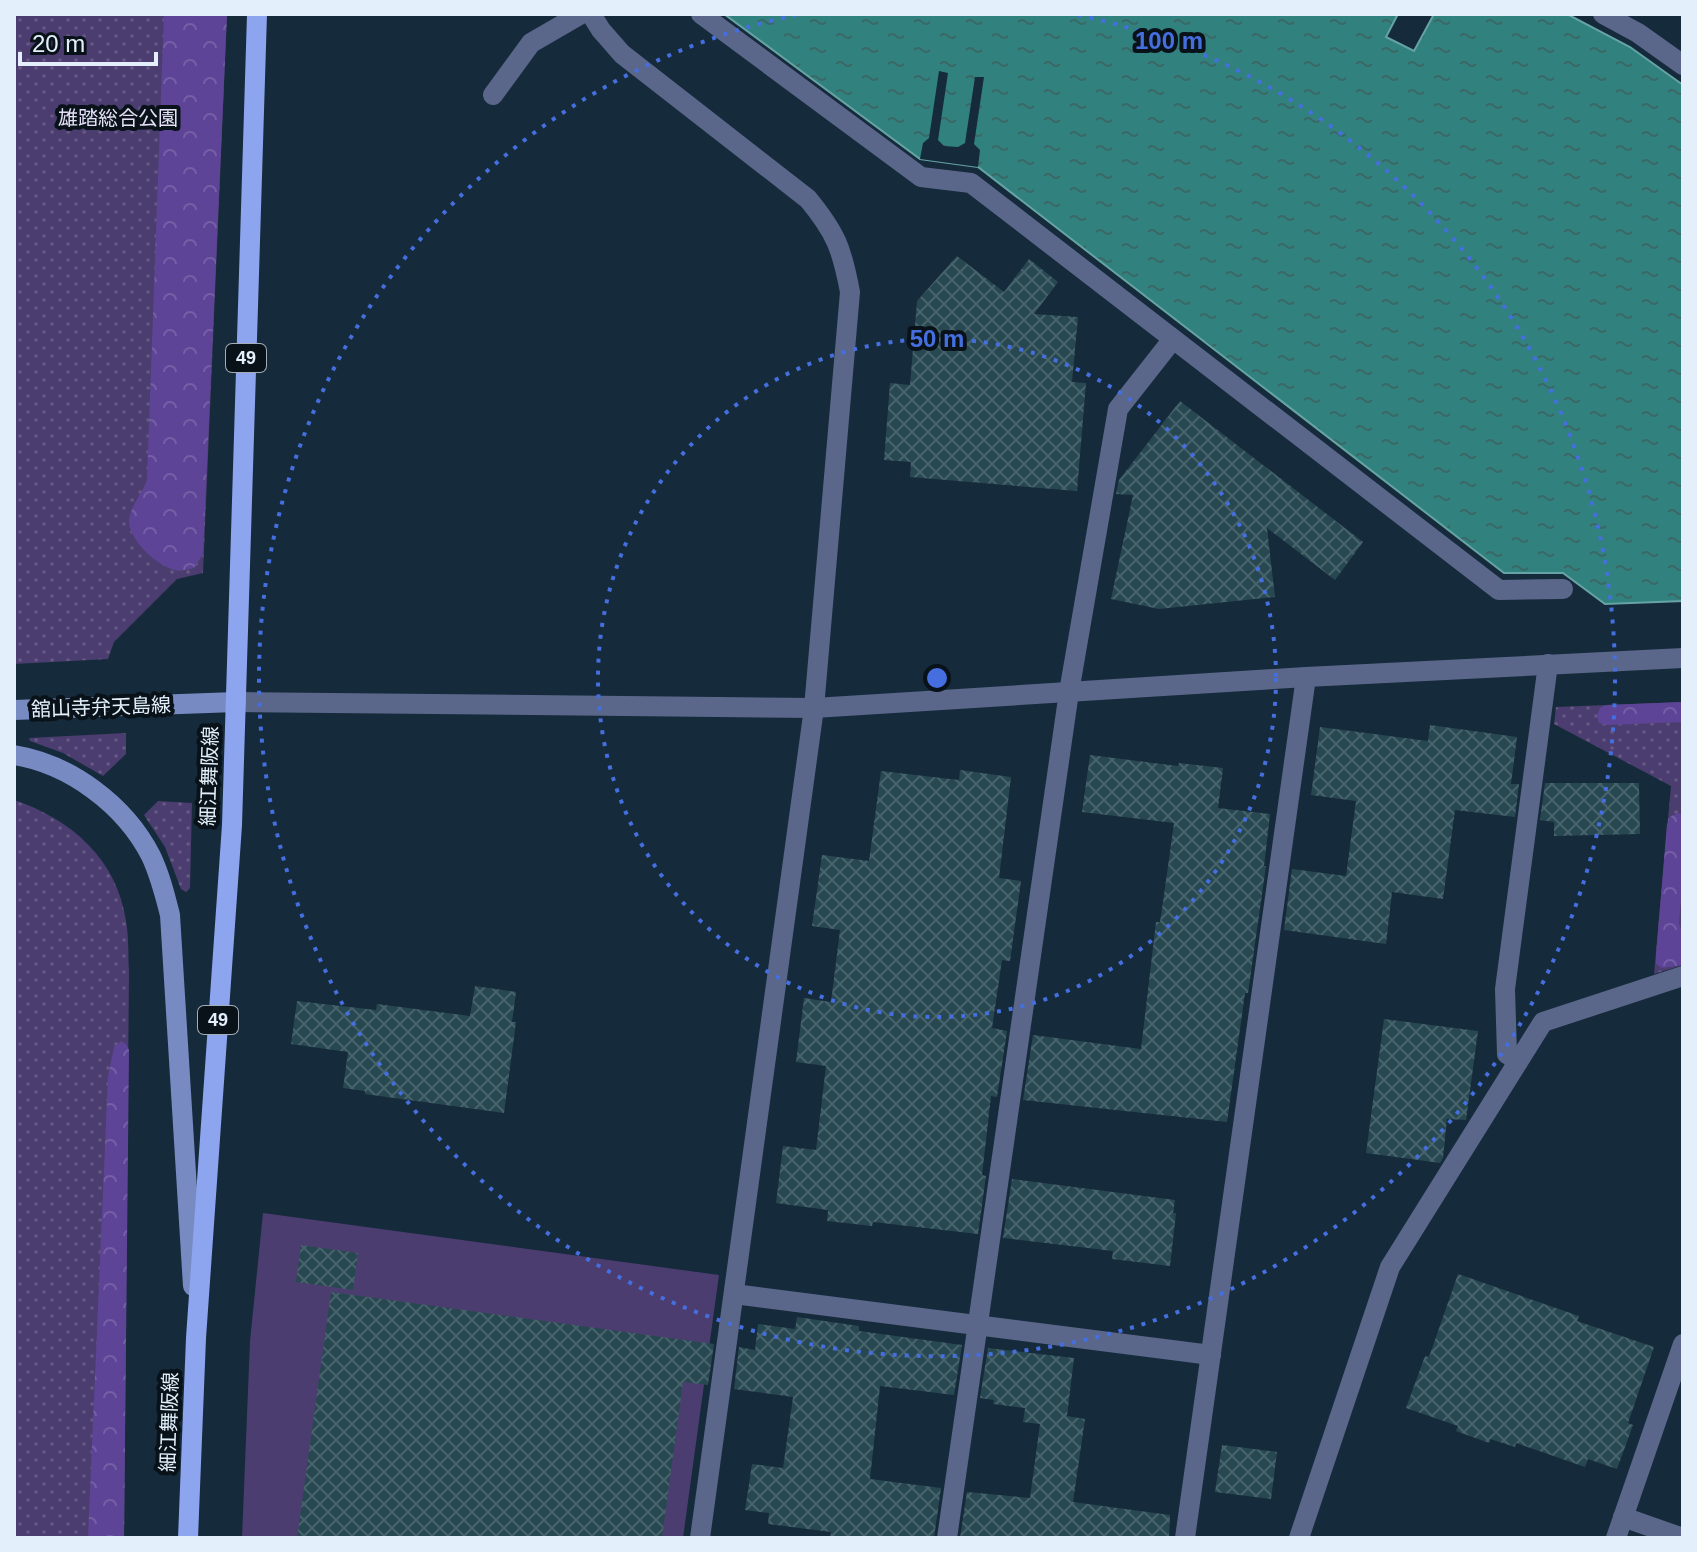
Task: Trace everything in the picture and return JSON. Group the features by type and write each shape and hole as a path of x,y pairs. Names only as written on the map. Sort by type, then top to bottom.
{"main road":[{"name":"細江舞阪線","path":"188,1538 196,1338 232,825 257,14"},
{"name":"舘山寺弁天島線","path":"14,710 236,702"},
{"path":"14,755 56,768 85,783 110,803 132,827 150,854 162,883 170,915 196,1338"}],"street":[{"path":"493,95 531,43 581,14"},
{"path":"591,14 622,54 808,199 829,225 843,255 850,292 814,708 700,1538"},
{"path":"701,14 921,177 971,183 1499,590 1563,589"},
{"path":"1603,14 1638,33 1683,65"},
{"path":"947,1538 1069,692 1118,409 1173,339"},
{"path":"236,702 814,708 1306,677 1683,658"},
{"path":"1518,1061 1507,1054 1505,989 1548,664"},
{"path":"1185,1538 1306,677"},
{"path":"1299,1538 1390,1267 1543,1022 1683,976"},
{"path":"734,1294 1211,1355"},
{"path":"1616,1538 1683,1344"},
{"path":"1623,1517 1683,1538"}],"green space":[{"name":"雄踏総合公園","path":"14,14 227,14 203,573 177,579 114,642 108,659 14,664"},
{"path":"164,14 227,14 203,554 194,568 180,571 168,568 145,551 134,536 129,521 147,480"},
{"path":"1683,702 1683,965 1654,974 1671,786 1554,724 1556,707"},
{"path":"1683,702 1683,722 1607,725 1599,723 1597,716 1600,708 1607,705"},
{"path":"126,733 126,754 103,776 29,738"},
{"path":"14,800 54,818 88,844 113,879 126,921 129,971 124,1538 14,1538"},
{"path":"158,801 192,803 190,888 186,892 181,889 165,847 144,815"},
{"path":"1679,813 1683,816 1679,923 1683,935 1683,965 1662,968 1656,964 1656,955 1667,824 1671,816"},
{"path":"121,1041 129,1050 124,1538 88,1538 108,1077 114,1047"},
{"path":"263,1213 719,1275 683,1538 242,1538 250,1341"}],"water":[{"path":"724,14 1398,14 1386,37 1414,51 1434,14 1567,14 1630,47 1683,85 1683,601 1605,604 1563,573 1504,573 978,167 920,159"}],"pier":[{"path":"939,71 948,73 938,140 944,146 958,147 965,143 975,77 984,77 974,144 980,150 978,167 920,159 923,143 929,138"}],"building":[{"path":"957,256 1004,292 1029,259 1058,282 1034,314 1078,317 1072,382 1086,383 1077,491 910,477 911,462 884,460 890,383 910,385 917,301"},
{"path":"1180,401 1363,542 1335,580 1267,528 1275,597 1159,609 1111,599 1133,495 1116,494 1119,480"},
{"path":"1430,725 1517,737 1511,784 1519,784 1515,817 1455,810 1443,899 1392,892 1386,944 1284,930 1292,869 1346,876 1356,801 1311,795 1320,727 1428,741"},
{"path":"1090,755 1223,768 1218,808 1270,814 1266,866 1227,1122 1023,1100 1033,1035 1141,1049 1156,922 1160,922 1174,823 1082,812"},
{"path":"960,770 1011,777 999,878 1021,881 1010,961 1002,960 992,1028 1007,1031 997,1097 991,1096 982,1175 986,1176 978,1234 873,1222 872,1226 827,1221 828,1210 776,1203 783,1146 816,1150 826,1066 796,1062 804,998 831,1002 840,930 812,926 822,855 869,861 881,771 959,780"},
{"path":"1545,783 1639,783 1640,834 1554,836 1554,822 1540,820"},
{"path":"475,986 516,992 512,1022 516,1022 504,1113 365,1094 365,1091 343,1088 348,1052 291,1044 297,1001 376,1010 377,1004 470,1016"},
{"path":"1384,1019 1478,1031 1466,1120 1447,1119 1440,1163 1366,1153"},
{"path":"1012,1179 1175,1200 1170,1266 1112,1259 1113,1251 1003,1238"},
{"path":"301,1245 358,1253 353,1290 296,1282"},
{"path":"1458,1274 1579,1316 1577,1321 1654,1347 1628,1423 1633,1425 1617,1469 1588,1459 1585,1467 1516,1443 1515,1447 1490,1439 1489,1443 1456,1431 1458,1426 1406,1408 1425,1356 1429,1357"},
{"path":"331,1292 714,1344 708,1385 683,1382 662,1538 297,1538"},
{"path":"797,1317 859,1326 859,1331 962,1345 954,1395 880,1386 870,1479 941,1488 934,1538 830,1538 831,1532 768,1524 769,1513 745,1510 752,1464 783,1468 793,1397 734,1389 739,1347 755,1350 758,1324 795,1329"},
{"path":"988,1348 1074,1358 1067,1416 1085,1419 1073,1502 1170,1515 1169,1538 960,1538 967,1492 1030,1498 1040,1424 1023,1422 1025,1408 993,1404 994,1400 980,1398"},
{"path":"1222,1445 1277,1452 1271,1499 1215,1492"}]}
